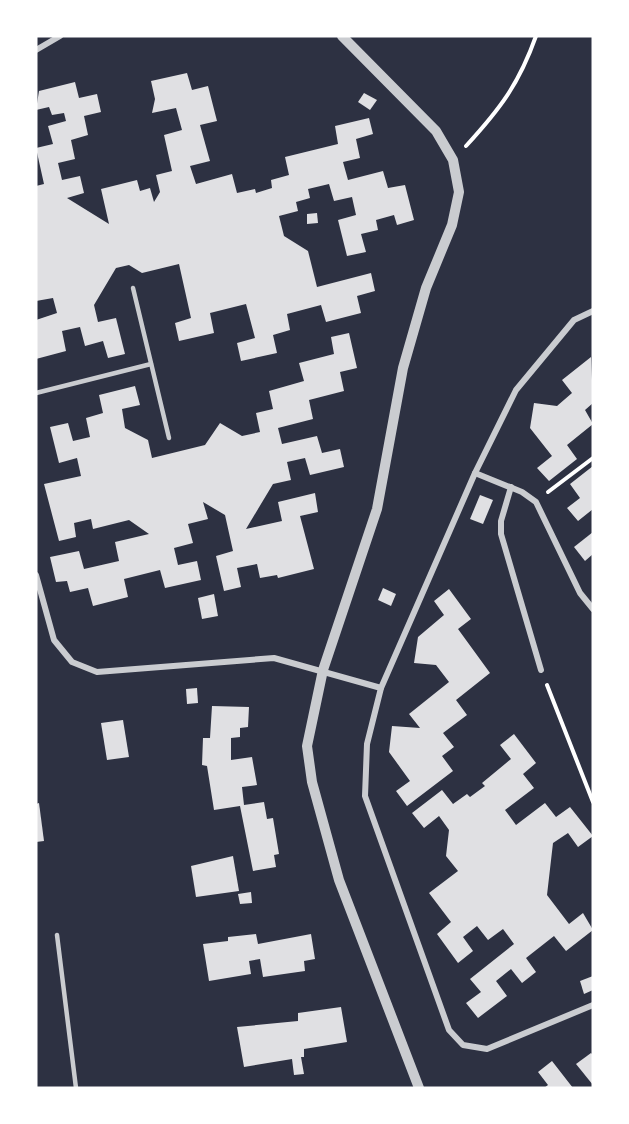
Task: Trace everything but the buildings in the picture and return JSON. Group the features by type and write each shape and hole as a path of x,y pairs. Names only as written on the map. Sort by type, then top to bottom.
{"street":[{"path":"36,50 60,36"},
{"path":"342,36 352,50 412,104 436,131 453,160 459,192 452,225 426,288 403,368 378,509 323,670 308,746 312,782 339,880 419,1088"},
{"path":"593,311 574,320 516,390 475,473 381,688 367,744 364,796 449,1030 463,1045 487,1049 593,1005"},
{"path":"475,473 511,487 536,502 580,592 593,609"},
{"path":"511,487 501,521 501,534 541,670"},
{"path":"36,575 54,640 72,662 97,672 274,658 381,688"}],"lane":[{"path":"133,288 169,438"},
{"path":"36,393 151,364"},
{"path":"57,935 75,1088"}],"path":[{"path":"453,160 491,119 522,74 536,36"},
{"path":"536,502 593,458"},
{"path":"541,670 593,802"}]}
